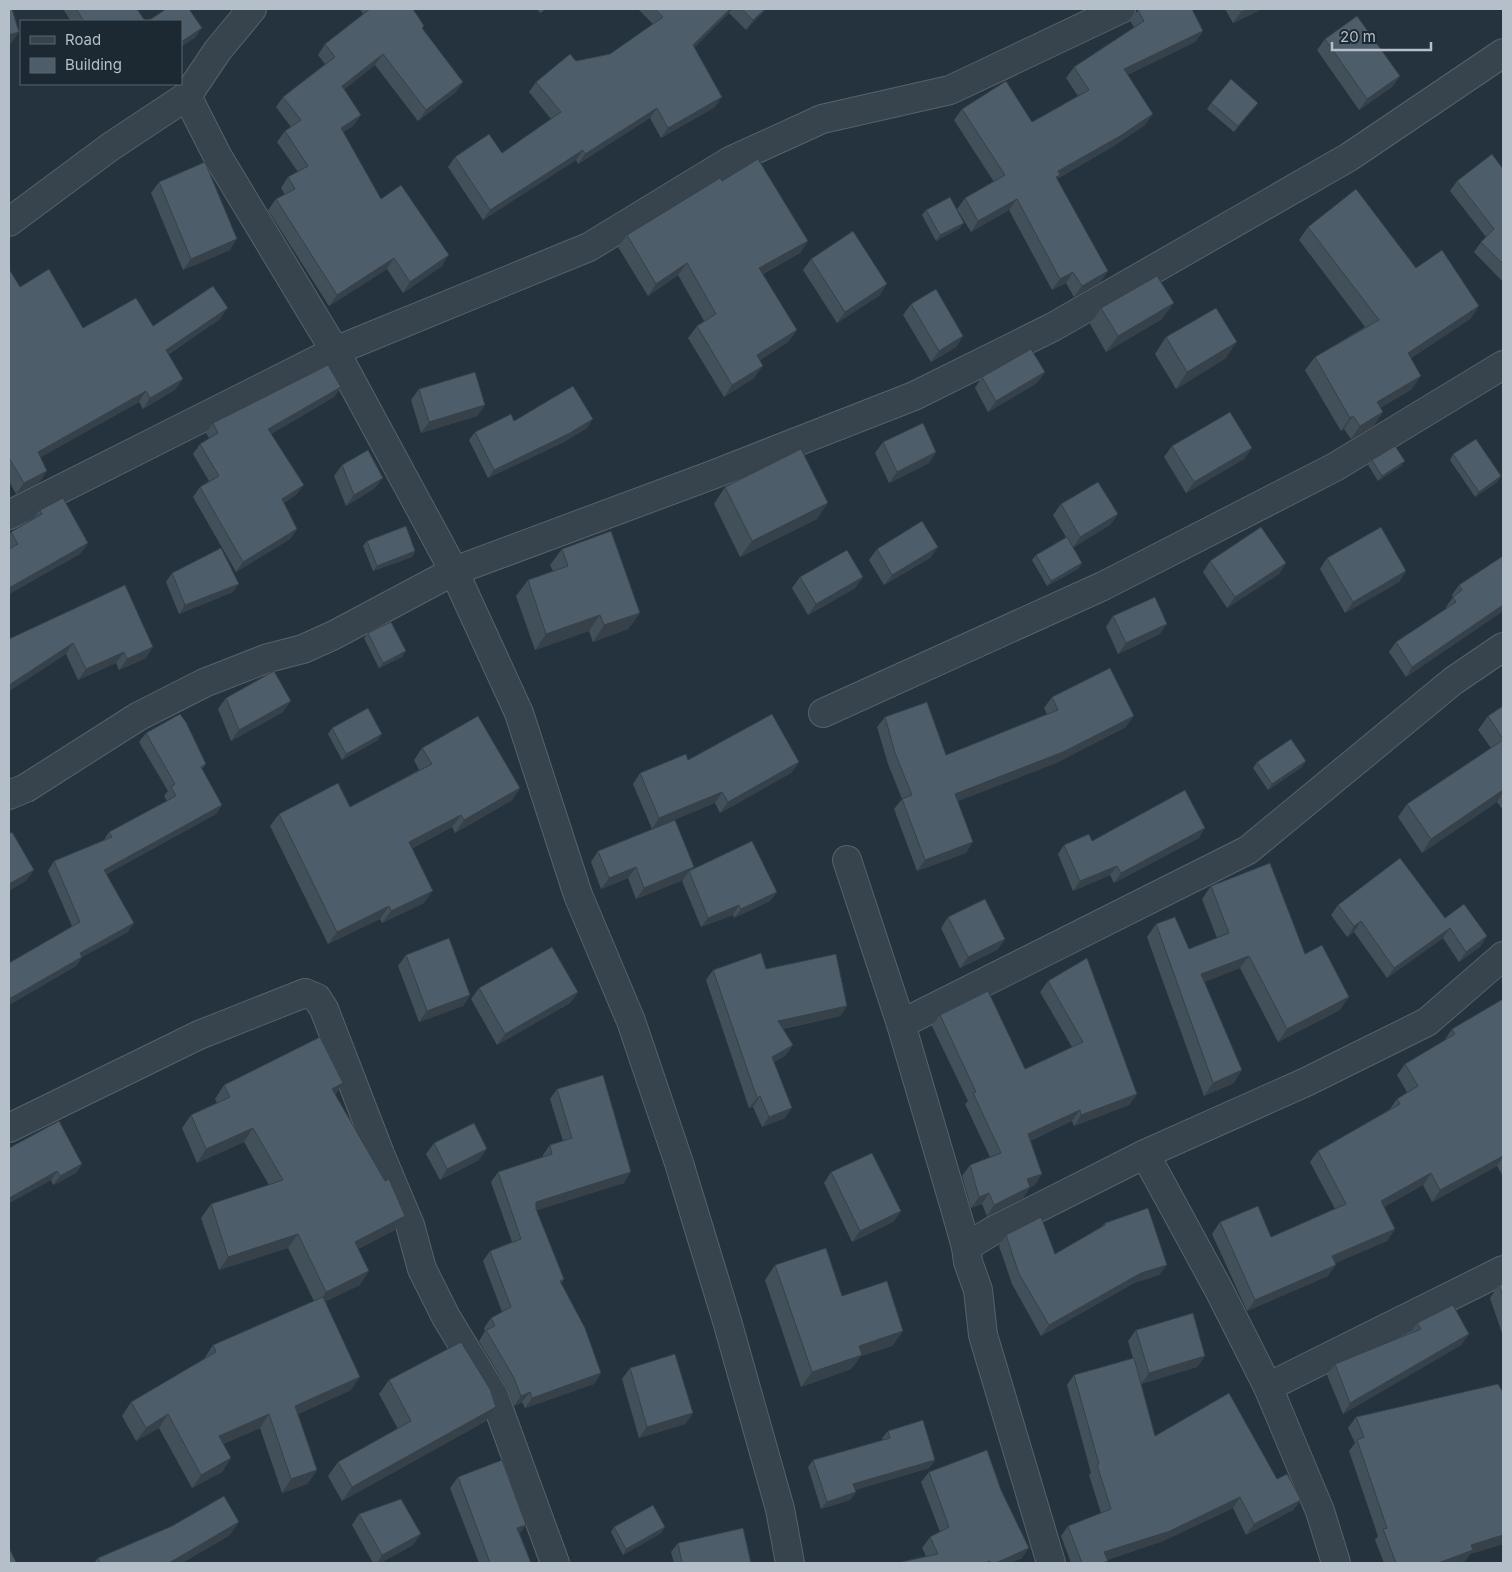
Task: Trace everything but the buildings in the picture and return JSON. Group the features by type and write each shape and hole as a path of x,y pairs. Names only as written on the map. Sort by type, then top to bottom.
{"street":[{"path":"9,222 110,147 187,96 218,50 252,9"},
{"path":"9,515 335,351 589,247 730,161 822,119 950,90 1121,9"},
{"path":"9,795 26,788 139,716 204,684 268,658 303,649 334,635 454,571 712,475 914,396 1053,328 1349,157 1503,53"},
{"path":"187,96 218,157 335,351 454,571 519,713 578,895 631,1021 676,1154 727,1321 780,1509 790,1563"},
{"path":"823,713 1103,586 1335,467 1503,365"},
{"path":"901,1024 1248,850 1453,681 1503,647"},
{"path":"847,860 901,1024 966,1247 968,1262 978,1290 983,1334 1051,1563"},
{"path":"966,1247 994,1230 1145,1154 1306,1082 1427,1022 1503,956"},
{"path":"9,1128 198,1035 304,993 317,998 324,1009 380,1154 410,1225 422,1269 446,1318 494,1396 554,1563"},
{"path":"1145,1154 1219,1290 1268,1387 1320,1511 1336,1563"},
{"path":"1268,1387 1503,1270"}]}
